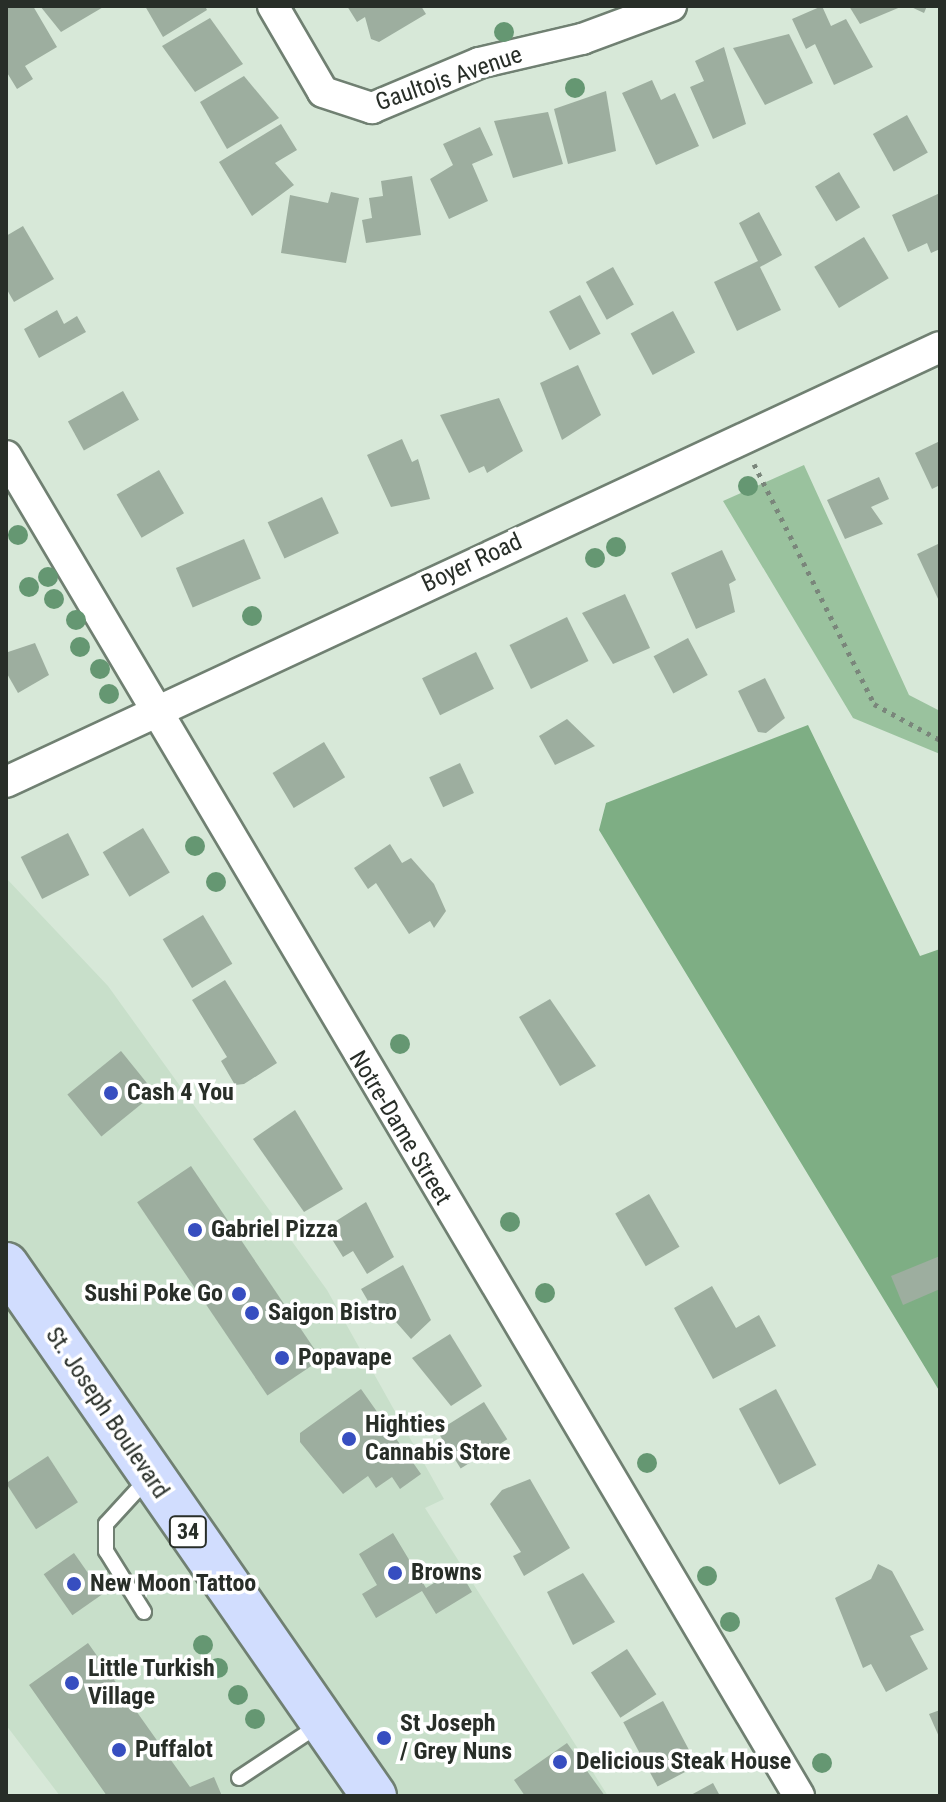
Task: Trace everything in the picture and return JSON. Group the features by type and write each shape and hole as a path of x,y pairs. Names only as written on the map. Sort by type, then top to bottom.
{"main road":[{"name":"St. Joseph Boulevard","path":"6,1265 150,1477 374,1796"}],"street":[{"name":"Gaultois Avenue","path":"273,6 323,92 372,108 479,63 582,39 671,6"},
{"name":"Boyer Road","path":"6,782 940,347"},
{"name":"Notre-Dame Street","path":"6,456 153,713 799,1796"}],"lane":[{"path":"144,1612 106,1551 106,1524 150,1477"},
{"path":"239,1778 323,1722"}],"path":[{"path":"744,437 874,704 940,740"}],"shaded area":[{"path":"6,878 108,986 327,1290 444,1499 425,1508 608,1796 60,1796 6,1725"}],"green space":[{"path":"804,465 909,695 940,711 940,754 853,718 723,501"},
{"path":"808,725 920,956 940,949 940,1392 599,830 606,803"}],"building":[{"path":"6,6 33,6 57,47 25,66 33,79 17,89 6,71"},
{"path":"40,6 105,6 61,32"},
{"path":"145,6 205,6 207,10 163,37"},
{"path":"347,6 421,6 426,14 379,42 371,39 365,17 357,22"},
{"path":"822,6 831,26 846,19 873,67 834,85 815,44 806,49 792,19"},
{"path":"849,6 903,6 860,24"},
{"path":"909,6 927,6 924,13"},
{"path":"210,18 243,64 195,92 162,46"},
{"path":"789,34 813,83 765,105 733,48"},
{"path":"724,47 746,124 713,139 690,87 704,81 695,61"},
{"path":"244,76 279,118 227,149 200,102"},
{"path":"652,80 661,100 675,93 699,146 656,165 622,93"},
{"path":"606,91 616,151 568,164 554,109"},
{"path":"548,112 563,164 513,178 494,121"},
{"path":"907,115 928,153 894,172 873,134"},
{"path":"281,124 297,150 275,163 294,185 252,216 219,162"},
{"path":"480,127 493,155 472,164 488,201 449,219 430,179 453,165 443,144"},
{"path":"839,172 860,207 836,222 815,186"},
{"path":"412,176 421,235 366,243 362,220 372,218 369,198 383,196 381,181"},
{"path":"331,192 359,198 346,263 281,253 290,195 328,203"},
{"path":"940,193 940,249 931,253 927,243 908,252 892,215"},
{"path":"759,212 782,255 760,267 781,310 737,331 714,282 758,261 739,223"},
{"path":"23,226 54,279 14,302 6,288 6,236"},
{"path":"864,237 889,278 839,308 814,267"},
{"path":"613,267 634,305 607,320 586,282"},
{"path":"580,295 601,334 570,350 549,311"},
{"path":"57,310 64,324 77,316 86,332 39,358 24,329"},
{"path":"673,311 695,352 653,375 631,334"},
{"path":"578,365 601,415 562,440 540,383"},
{"path":"123,391 139,420 84,450 68,422"},
{"path":"499,398 523,451 487,473 484,466 469,473 440,415"},
{"path":"402,439 412,462 418,459 430,499 391,507 367,455"},
{"path":"940,441 940,485 932,489 915,453"},
{"path":"159,470 184,513 142,538 117,494"},
{"path":"879,477 889,499 871,507 883,524 845,539 827,500"},
{"path":"322,497 339,533 285,559 268,522"},
{"path":"244,539 261,579 193,607 176,568"},
{"path":"938,544 940,549 940,603 917,554"},
{"path":"722,550 736,580 729,584 735,612 696,629 671,573"},
{"path":"625,594 650,648 613,664 582,613"},
{"path":"567,617 588,661 531,689 509,645"},
{"path":"688,638 708,675 673,693 654,656"},
{"path":"35,643 49,675 18,693 6,672 8,652"},
{"path":"476,652 494,689 440,715 422,678"},
{"path":"765,678 785,718 766,733 758,732 738,691"},
{"path":"567,719 595,746 555,765 539,736"},
{"path":"324,742 345,777 294,808 273,773"},
{"path":"460,763 474,793 443,807 429,777"},
{"path":"143,828 170,873 129,897 103,852"},
{"path":"68,833 89,875 42,899 21,857"},
{"path":"390,844 402,863 411,858 434,884 446,911 434,928 430,921 409,934 376,883 368,889 354,868"},
{"path":"203,915 232,964 192,988 163,939"},
{"path":"225,980 277,1063 244,1084 235,1085 221,1061 227,1057 192,1000"},
{"path":"550,999 596,1066 560,1086 519,1017"},
{"name":"Cash 4 You","path":"121,1051 155,1093 101,1136 67,1094"},
{"path":"295,1110 343,1189 304,1212 253,1139"},
{"path":"191,1166 321,1359 267,1396 137,1202"},
{"path":"649,1194 680,1247 646,1266 615,1214"},
{"path":"366,1202 394,1257 367,1274 353,1251 343,1257 325,1228"},
{"path":"940,1256 940,1289 903,1305 891,1276"},
{"path":"403,1265 431,1320 411,1339 389,1314 379,1320 361,1289"},
{"path":"712,1286 736,1328 759,1315 776,1346 713,1379 674,1308"},
{"path":"450,1334 482,1386 451,1406 412,1358"},
{"name":"Highties Cannabis Store","path":"361,1389 421,1474 400,1489 392,1477 376,1488 368,1476 343,1494 300,1442 300,1433"},
{"path":"776,1389 816,1465 779,1485 739,1409"},
{"path":"484,1402 507,1439 461,1468 437,1431"},
{"path":"48,1456 78,1502 36,1529 6,1483"},
{"path":"530,1479 570,1548 524,1576 513,1556 521,1552 490,1504 502,1490"},
{"name":"Browns","path":"393,1533 426,1588 458,1568 472,1592 436,1614 422,1591 376,1618 362,1594 377,1585 359,1554"},
{"name":"New Moon Tattoo","path":"74,1553 103,1594 72,1615 44,1574"},
{"path":"878,1564 892,1571 924,1630 910,1636 928,1669 886,1692 871,1664 863,1668 835,1598 871,1579"},
{"path":"583,1573 615,1622 573,1645 547,1592"},
{"path":"88,1643 190,1787 214,1777 222,1796 107,1796 29,1685"},
{"path":"627,1649 656,1694 620,1718 591,1672"},
{"path":"663,1701 697,1765 658,1787 623,1722"},
{"path":"940,1710 940,1739 929,1714"},
{"name":"Delicious Steak House","path":"567,1743 605,1796 525,1796 514,1780"},
{"path":"713,1783 720,1796 689,1796"}],"place":[{"name":"Cash 4 You","path":"111,1093"},
{"name":"Gabriel Pizza","path":"195,1230"},
{"name":"Sushi Poke Go","path":"239,1294"},
{"name":"Saigon Bistro","path":"252,1313"},
{"name":"Popavape","path":"282,1358"},
{"name":"Highties Cannabis Store","path":"349,1439"},
{"name":"Browns","path":"395,1573"},
{"name":"New Moon Tattoo","path":"74,1584"},
{"name":"Little Turkish Village","path":"72,1683"},
{"name":"St Joseph / Grey Nuns","path":"384,1738"},
{"name":"Puffalot","path":"119,1750"},
{"name":"Delicious Steak House","path":"560,1762"}]}
